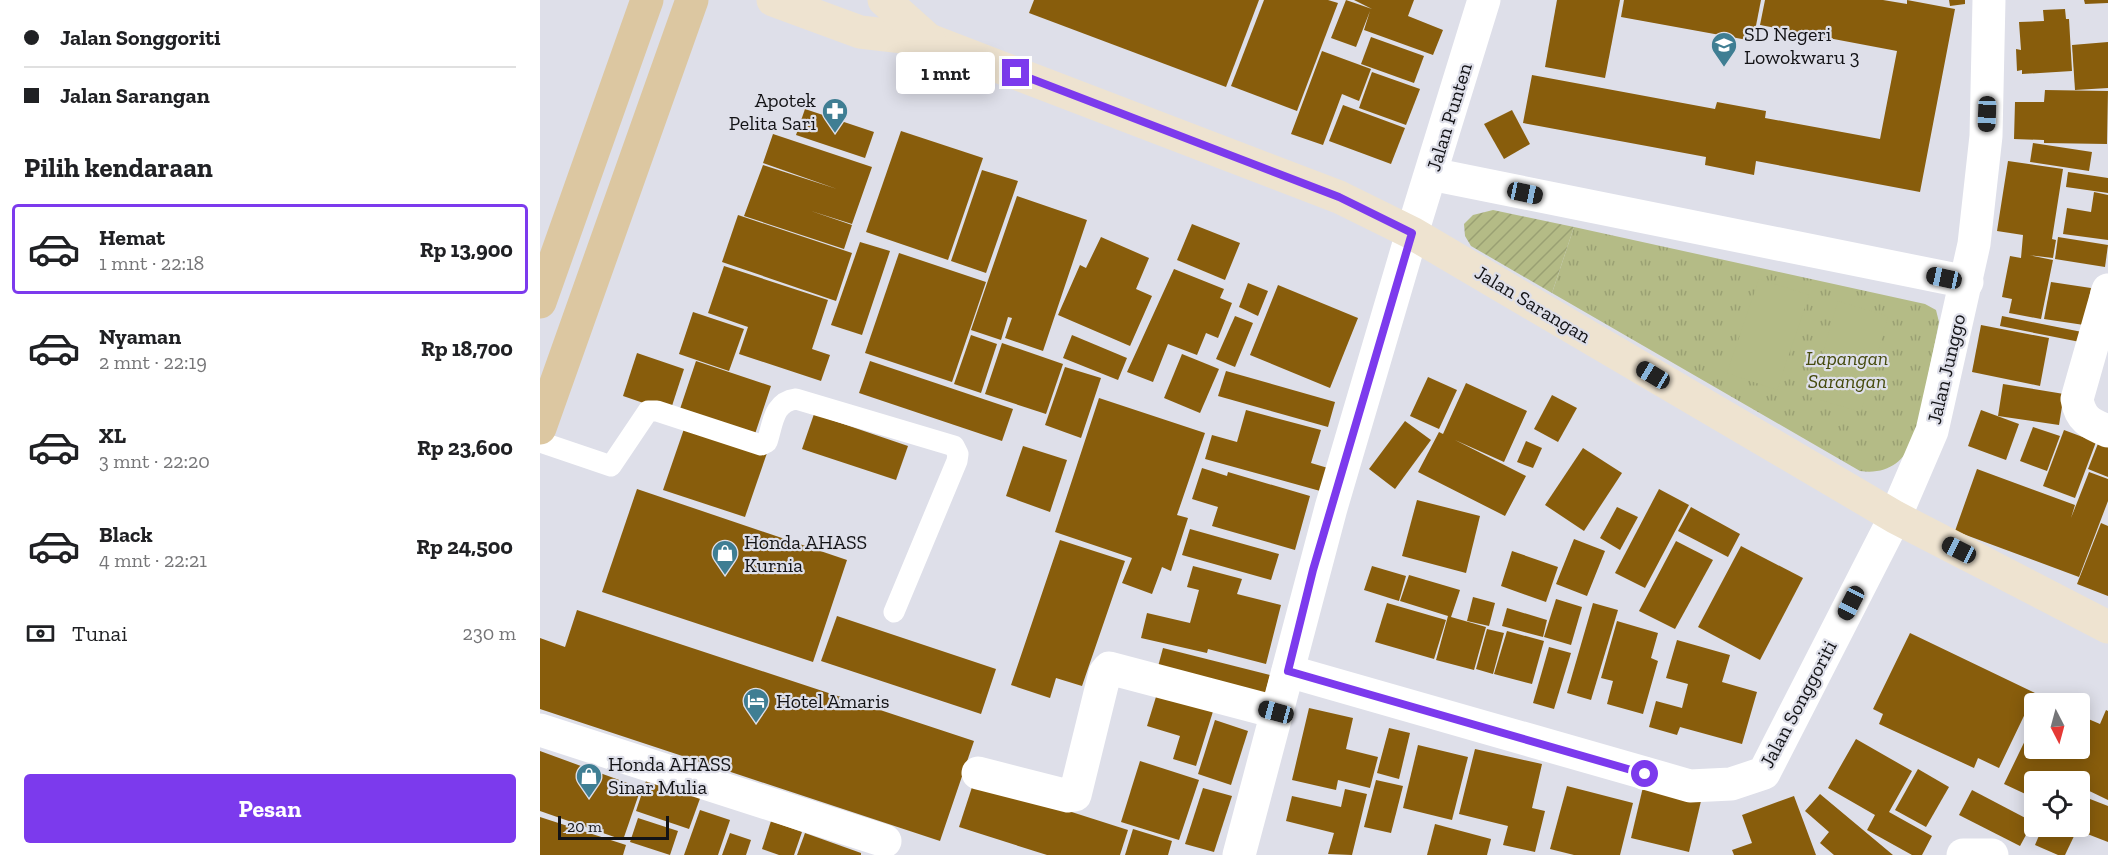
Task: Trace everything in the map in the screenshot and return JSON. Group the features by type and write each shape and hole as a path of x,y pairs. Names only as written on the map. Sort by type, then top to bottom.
{"main road":[{"path":"540,302 647,0"},
{"path":"540,428 692,0"},
{"name":"Jalan Sarangan","path":"773,0 860,32 929,40 1339,197 1412,233 1895,517 2108,627"},
{"name":"Jalan Sarangan","path":"884,0 929,40"}],"street":[{"name":"Jalan Punten","path":"1412,233 1484,0"},
{"name":"Jalan Junggo","path":"1895,517 1932,431 1967,282 1986,136 1989,0"},
{"path":"1431,174 1967,282"},
{"path":"1239,855 1310,580 1412,233"},
{"path":"2108,290 2077,399 2079,410 2088,423 2108,430"},
{"name":"Jalan Songgoriti","path":"1288,671 1690,786 1731,784 1764,773 1895,517"},
{"path":"978,773 1075,795 1105,673 1109,668 1276,712"},
{"path":"540,730 885,842"},
{"path":"1963,855 1992,855"}],"lane":[{"path":"540,442 611,465 648,411 657,411 761,445 767,442 778,407 785,400 796,399 954,446 958,454 957,461 894,612"}],"green space":[{"path":"1493,210 1574,227 1552,293 1471,246 1465,236 1464,224 1473,215"},
{"name":"Lapangan Sarangan","path":"1574,227 1925,304 1936,310 1939,322 1920,417 1910,446 1902,458 1892,466 1878,471 1860,471 1552,293"},
{"path":"1759,279 1809,295 1777,390 1727,373"},
{"path":"1838,301 1888,316 1861,412 1810,397"}],"building":[{"path":"1034,0 1259,0 1226,87 1029,13"},
{"path":"1264,0 1328,0 1338,3 1297,111 1231,86"},
{"path":"1346,0 1372,9 1354,0 1414,0 1408,16 1443,30 1433,55 1364,30 1370,11 1356,47 1331,38"},
{"path":"1557,0 1620,0 1605,78 1545,67"},
{"path":"1624,0 1761,0 1753,41 1621,17"},
{"path":"1765,0 1883,0 1907,4 1907,0 1955,9 1920,192 1756,161 1754,175 1705,165 1706,157 1523,123 1532,75 1715,109 1717,102 1766,111 1765,118 1880,139 1897,51 1760,25"},
{"path":"1949,0 1965,0 1965,4 1950,6"},
{"path":"2084,0 2108,0 2108,3 2085,4"},
{"path":"2065,9 2066,19 2069,19 2072,71 2022,74 2022,70 2017,71 2016,49 2021,50 2019,22 2044,21 2043,10"},
{"path":"1371,37 1424,56 1414,83 1361,64"},
{"path":"2108,42 2108,88 2075,90 2072,45"},
{"path":"1322,51 1371,69 1359,101 1342,94 1323,145 1291,134"},
{"path":"1372,72 1420,89 1406,125 1359,108"},
{"path":"2045,90 2108,91 2107,144 2044,143 2044,140 2014,139 2015,102 2044,102"},
{"path":"1343,105 1405,128 1391,164 1329,141"},
{"name":"Apotek Pelita Sari","path":"805,109 874,132 865,158 796,135"},
{"path":"1512,110 1530,144 1504,159 1484,124"},
{"path":"901,131 983,158 948,260 866,232"},
{"path":"773,134 872,167 852,224 811,211 852,225 844,249 744,216 763,165 837,189 763,163"},
{"path":"2033,143 2092,152 2089,171 2030,162"},
{"path":"2008,161 2063,169 2052,239 2056,240 2053,258 2029,255 2053,260 2041,319 2009,313 2012,299 2002,297 2010,256 2021,258 2023,235 1997,231"},
{"path":"982,170 1018,181 986,273 951,261"},
{"path":"2068,172 2108,178 2108,193 2066,187"},
{"path":"2094,192 2108,195 2108,240 2063,234 2067,208 2091,212"},
{"path":"1017,196 1087,220 1043,351 1005,338 1012,318 1008,317 1001,340 971,330"},
{"path":"738,215 852,253 836,301 722,262"},
{"path":"1192,224 1240,243 1225,280 1177,260"},
{"path":"1101,237 1149,258 1136,289 1152,296 1130,346 1058,315 1080,265 1086,268"},
{"path":"2058,237 2108,245 2105,267 2055,259"},
{"path":"860,242 890,251 862,335 831,325"},
{"path":"899,253 986,282 952,382 865,353"},
{"path":"724,266 828,300 812,349 830,355 821,381 739,354 748,327 708,313"},
{"path":"1174,269 1224,289 1220,298 1232,303 1218,338 1206,333 1197,355 1168,344 1153,382 1127,372"},
{"path":"2051,282 2091,288 2084,325 2044,319"},
{"path":"1248,283 1268,291 1258,316 1239,307"},
{"path":"1278,285 1358,318 1330,388 1250,355"},
{"path":"693,312 744,329 729,371 679,354"},
{"path":"1235,316 1253,323 1235,367 1216,359"},
{"path":"2002,316 2082,332 2080,342 2000,326"},
{"path":"1981,325 2049,338 2040,386 1972,372"},
{"path":"971,335 997,344 981,393 954,384"},
{"path":"1072,335 1127,358 1118,380 1063,358"},
{"path":"1002,343 1063,364 1046,414 985,394"},
{"path":"637,353 684,369 670,412 623,396"},
{"path":"1182,354 1219,369 1200,413 1164,398"},
{"path":"696,361 771,386 755,434 680,409"},
{"path":"870,361 1013,409 1002,441 859,393"},
{"path":"1065,367 1101,378 1081,438 1045,425"},
{"path":"1226,371 1335,402 1328,427 1218,396"},
{"path":"1428,377 1457,390 1439,429 1410,416"},
{"path":"1466,383 1527,411 1504,462 1455,440 1526,476 1505,516 1418,472 1439,432 1443,434"},
{"path":"2003,384 2064,394 2059,425 1998,416"},
{"path":"1552,395 1577,408 1558,442 1534,429"},
{"path":"1099,398 1205,433 1177,515 1188,518 1171,571 1162,567 1152,594 1122,583 1132,558 1055,532"},
{"path":"1246,410 1321,430 1311,463 1338,471 1331,494 1205,459 1212,435 1237,442"},
{"path":"1981,410 2019,424 2006,460 1968,446"},
{"path":"814,414 908,446 896,480 802,449"},
{"path":"1405,421 1431,440 1395,489 1369,469"},
{"path":"686,423 768,450 745,517 663,490"},
{"path":"2033,427 2060,436 2047,471 2020,461"},
{"path":"2064,430 2096,442 2075,498 2043,486"},
{"path":"1526,441 1542,448 1533,468 1517,462"},
{"path":"2099,441 2108,444 2108,477 2088,469"},
{"path":"1023,446 1067,460 1050,512 1006,496"},
{"path":"1583,448 1622,473 1584,531 1545,505"},
{"path":"1202,468 1227,476 1228,472 1310,496 1295,550 1212,526 1218,507 1192,499"},
{"path":"1977,469 2075,505 2071,518 2089,472 2108,479 2108,501 2079,577 1955,531"},
{"name":"Honda AHASS Kurnia","path":"637,489 847,560 813,662 602,592"},
{"path":"1659,489 1689,505 1645,588 1615,573"},
{"path":"1417,500 1480,516 1466,573 1402,556"},
{"path":"1617,507 1638,517 1620,550 1600,538"},
{"path":"1691,507 1740,534 1728,557 1678,531"},
{"path":"2101,523 2108,526 2108,596 2077,584"},
{"path":"1190,529 1279,554 1271,580 1182,555"},
{"path":"1574,539 1605,551 1587,596 1556,584"},
{"path":"1060,540 1125,561 1082,686 1056,678 1050,698 1011,685"},
{"path":"1676,541 1713,560 1675,629 1639,611"},
{"path":"1741,546 1803,578 1760,660 1698,627"},
{"path":"1512,551 1558,567 1546,602 1501,586"},
{"path":"1193,566 1242,579 1237,594 1281,605 1266,664 1208,649 1207,653 1141,638 1147,613 1190,623 1199,590 1187,587"},
{"path":"1372,566 1406,576 1399,601 1364,590"},
{"path":"1409,575 1460,590 1451,617 1486,627 1474,670 1436,660 1448,616 1400,601"},
{"path":"1473,597 1495,603 1489,626 1467,621"},
{"path":"1556,599 1582,607 1571,645 1544,637"},
{"path":"1387,603 1446,620 1434,659 1375,642"},
{"path":"1593,603 1618,610 1591,700 1567,693"},
{"path":"1507,608 1547,620 1543,637 1502,626"},
{"name":"Hotel Amaris","path":"577,610 974,741 940,841 540,709 540,638 565,647"},
{"path":"837,616 996,669 981,714 821,661"},
{"path":"1617,621 1658,633 1651,658 1658,661 1643,714 1607,704 1613,681 1601,678"},
{"path":"1487,629 1504,633 1493,674 1476,669"},
{"path":"1507,631 1544,641 1532,684 1494,674"},
{"path":"1910,633 2035,693 2024,693 2024,716 1999,768 1978,758 1974,768 1879,724 1883,714 1873,709"},
{"path":"1677,640 1730,655 1722,682 1757,692 1742,744 1680,727 1677,735 1649,727 1656,701 1682,708 1688,684 1666,678"},
{"path":"1549,647 1571,653 1554,709 1533,703"},
{"path":"1163,648 1270,675 1263,702 1156,674"},
{"path":"1159,687 1215,705 1196,766 1173,759 1180,736 1147,726"},
{"path":"1309,708 1353,718 1346,749 1378,757 1370,788 1338,780 1336,790 1292,780"},
{"path":"2106,710 2108,711 2108,800 2090,791 2090,771 2024,771 2024,793 2004,784 2024,743 2024,759 2090,759 2090,720 2100,724"},
{"path":"1215,720 1248,731 1231,785 1198,774"},
{"path":"1389,728 1410,733 1399,779 1377,773"},
{"path":"1856,739 1912,771 1889,812 1932,836 1922,855 1912,855 1867,830 1875,815 1828,788"},
{"path":"1418,745 1468,757 1452,820 1403,808"},
{"path":"1475,749 1542,764 1532,808 1545,811 1535,852 1503,845 1508,826 1459,814"},
{"name":"Honda AHASS Sinar Mulia","path":"540,751 641,788 623,840 540,811"},
{"path":"1140,761 1199,780 1179,840 1121,822"},
{"path":"1918,769 1949,787 1926,827 1895,810"},
{"path":"648,775 702,793 689,829 636,811"},
{"path":"1376,780 1403,786 1391,833 1364,827"},
{"path":"974,781 1128,830 1120,855 1047,855 959,827"},
{"path":"1567,786 1633,803 1620,855 1574,855 1550,849"},
{"path":"1643,787 1701,801 1689,852 1631,838"},
{"path":"1203,788 1232,796 1214,852 1185,844"},
{"path":"1345,789 1367,794 1352,855 1328,854 1334,833 1286,821 1292,796 1341,807"},
{"path":"1972,790 2024,817 2025,837 2020,846 1959,815"},
{"path":"1820,794 1893,855 1834,855 1820,843 1829,832 1805,811"},
{"path":"1794,796 1816,855 1734,855 1732,850 1752,843 1742,815"},
{"path":"2090,799 2108,806 2108,842 2090,835"},
{"path":"700,810 730,820 718,855 684,855"},
{"path":"540,817 626,845 623,855 540,855"},
{"path":"638,818 678,831 670,855 630,842"},
{"path":"771,821 802,832 794,855 779,855 762,849"},
{"path":"1435,824 1491,839 1487,855 1427,855"},
{"path":"1133,829 1172,841 1168,855 1125,855"},
{"path":"730,833 751,840 746,855 722,855"},
{"path":"805,833 861,853 861,855 797,855"},
{"path":"2038,837 2074,837 2065,855 2058,855 2035,845"}],"place":[{"name":"SD Negeri Lowokwaru 3","path":"1724,68"},
{"name":"Apotek Pelita Sari","path":"835,134"},
{"name":"Honda AHASS Kurnia","path":"725,576"},
{"name":"Hotel Amaris","path":"756,724"},
{"name":"Honda AHASS Sinar Mulia","path":"589,799"}],"route":[{"path":"1016,73 1339,197 1412,233 1313,570 1288,671 1645,774"}]}
